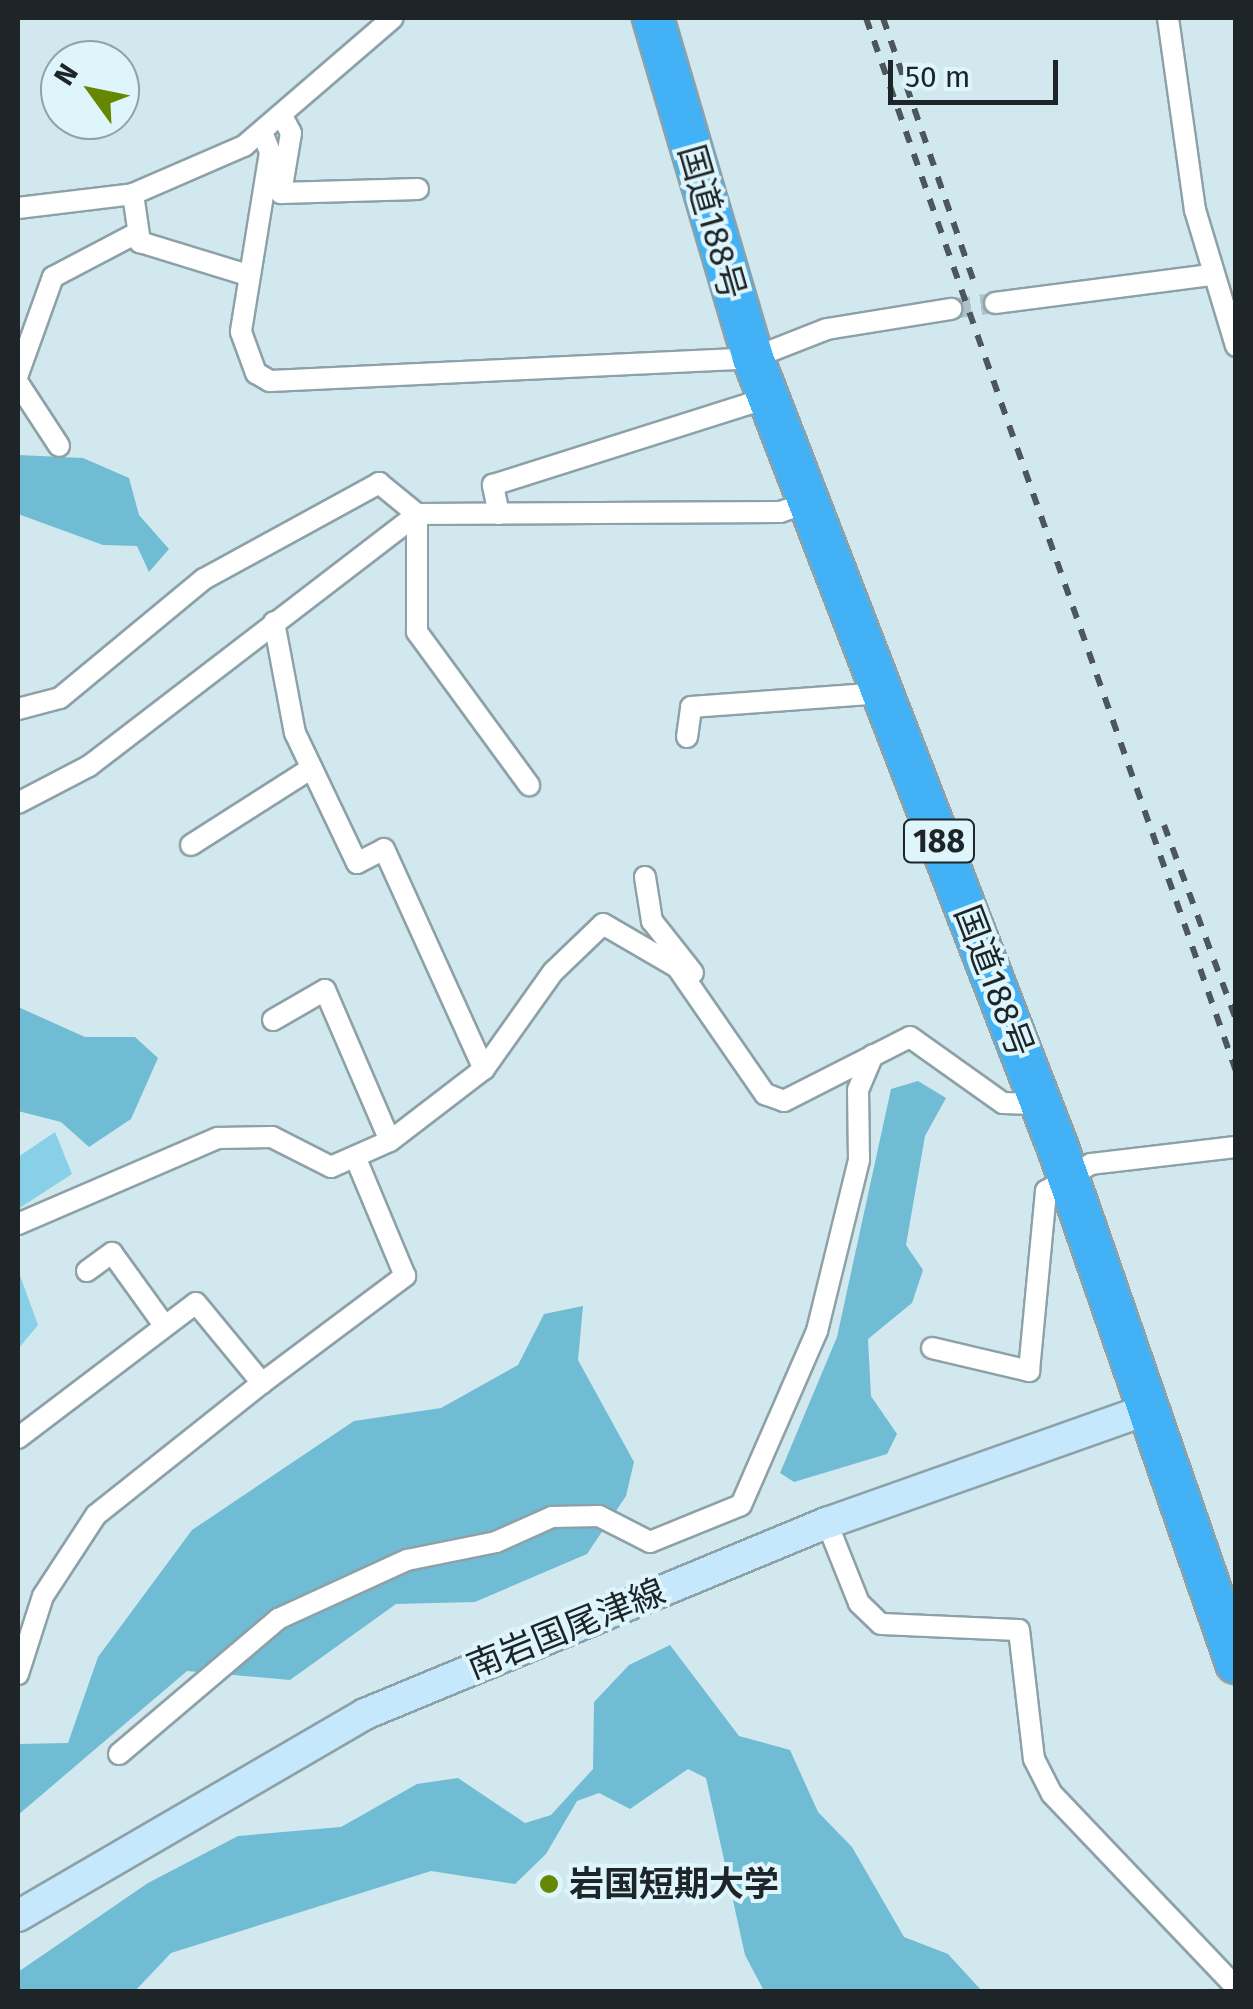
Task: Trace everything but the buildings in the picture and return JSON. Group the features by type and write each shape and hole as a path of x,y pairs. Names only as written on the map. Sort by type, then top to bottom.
{"highway":[{"name":"国道188号","path":"652,18 753,358 1041,1104 1236,1663"}],"main road":[{"name":"南岩国尾津線","path":"18,1916 365,1714 827,1523 1146,1410"}],"street":[{"path":"18,208 133,194 262,132 394,18"},
{"path":"1168,18 1212,274 1236,346"},
{"path":"282,116 291,133 281,193 418,188"},
{"path":"262,132 270,152 246,275 241,332 256,373 270,380 753,358 827,329 951,309"},
{"path":"133,194 135,234"},
{"path":"18,374 54,277 135,234 246,275"},
{"path":"996,303 1212,274"},
{"path":"18,383 59,446"},
{"path":"499,514 493,484 768,398"},
{"path":"18,709 60,698 204,579 311,513 379,483 417,514"},
{"path":"18,803 88,766 417,514 780,512 807,504"},
{"path":"417,514 417,632 529,785"},
{"path":"274,622 295,733 357,864 384,849 484,1070"},
{"path":"687,737 691,707 882,692"},
{"path":"191,844 312,768"},
{"path":"645,877 652,921 694,970 692,985"},
{"path":"18,1224 218,1138 272,1137 316,1166 356,1159 390,1141 484,1070 552,972 603,924 640,940 692,985 764,1094 784,1101 910,1038 1003,1103 1041,1104"},
{"path":"273,1020 326,990 390,1141"},
{"path":"119,1754 278,1619 332,1590 552,1517 599,1516 650,1542 741,1505 817,1331 858,1160 858,1090 872,1055"},
{"path":"932,1348 1028,1370 1046,1191 1066,1173 1236,1147"},
{"path":"18,1674 43,1596 96,1515 405,1276 356,1159"},
{"path":"87,1270 112,1253 164,1325"},
{"path":"18,1438 164,1325 206,1306 262,1383"},
{"path":"827,1523 860,1603 881,1624 1019,1630 1034,1759 1052,1794 1236,1987"}],"shaded area":[{"path":"18,455 83,458 129,478 139,515 169,549 149,572 137,546 103,545 18,514"},
{"path":"18,1007 85,1037 135,1037 158,1058 131,1119 89,1147 61,1122 18,1111"},
{"path":"918,1081 946,1098 925,1136 906,1245 923,1270 912,1303 868,1339 871,1396 897,1434 887,1454 794,1482 780,1473 837,1337 891,1089"},
{"path":"55,1132 72,1174 18,1209 18,1157"},
{"path":"18,1270 38,1325 18,1349"},
{"path":"583,1306 578,1360 634,1462 626,1496 587,1554 475,1602 396,1604 290,1680 187,1671 18,1815 18,1744 68,1743 98,1657 192,1530 354,1421 441,1408 518,1365 544,1314"},
{"path":"670,1645 739,1736 790,1750 818,1812 852,1847 904,1937 948,1954 982,1991 764,1991 745,1955 706,1778 688,1769 630,1809 599,1793 577,1801 546,1854 515,1884 431,1871 171,1953 135,1991 18,1991 18,1972 148,1883 238,1836 341,1827 417,1784 458,1778 525,1823 551,1815 593,1769 594,1702 629,1665"}],"tunnel":[{"path":"951,309 995,303"}],"railway":[{"path":"866,18 1236,1071"},
{"path":"883,18 974,282"},
{"path":"1164,825 1236,1020"}],"place":[{"name":"岩国短期大学","path":"549,1884"}]}
